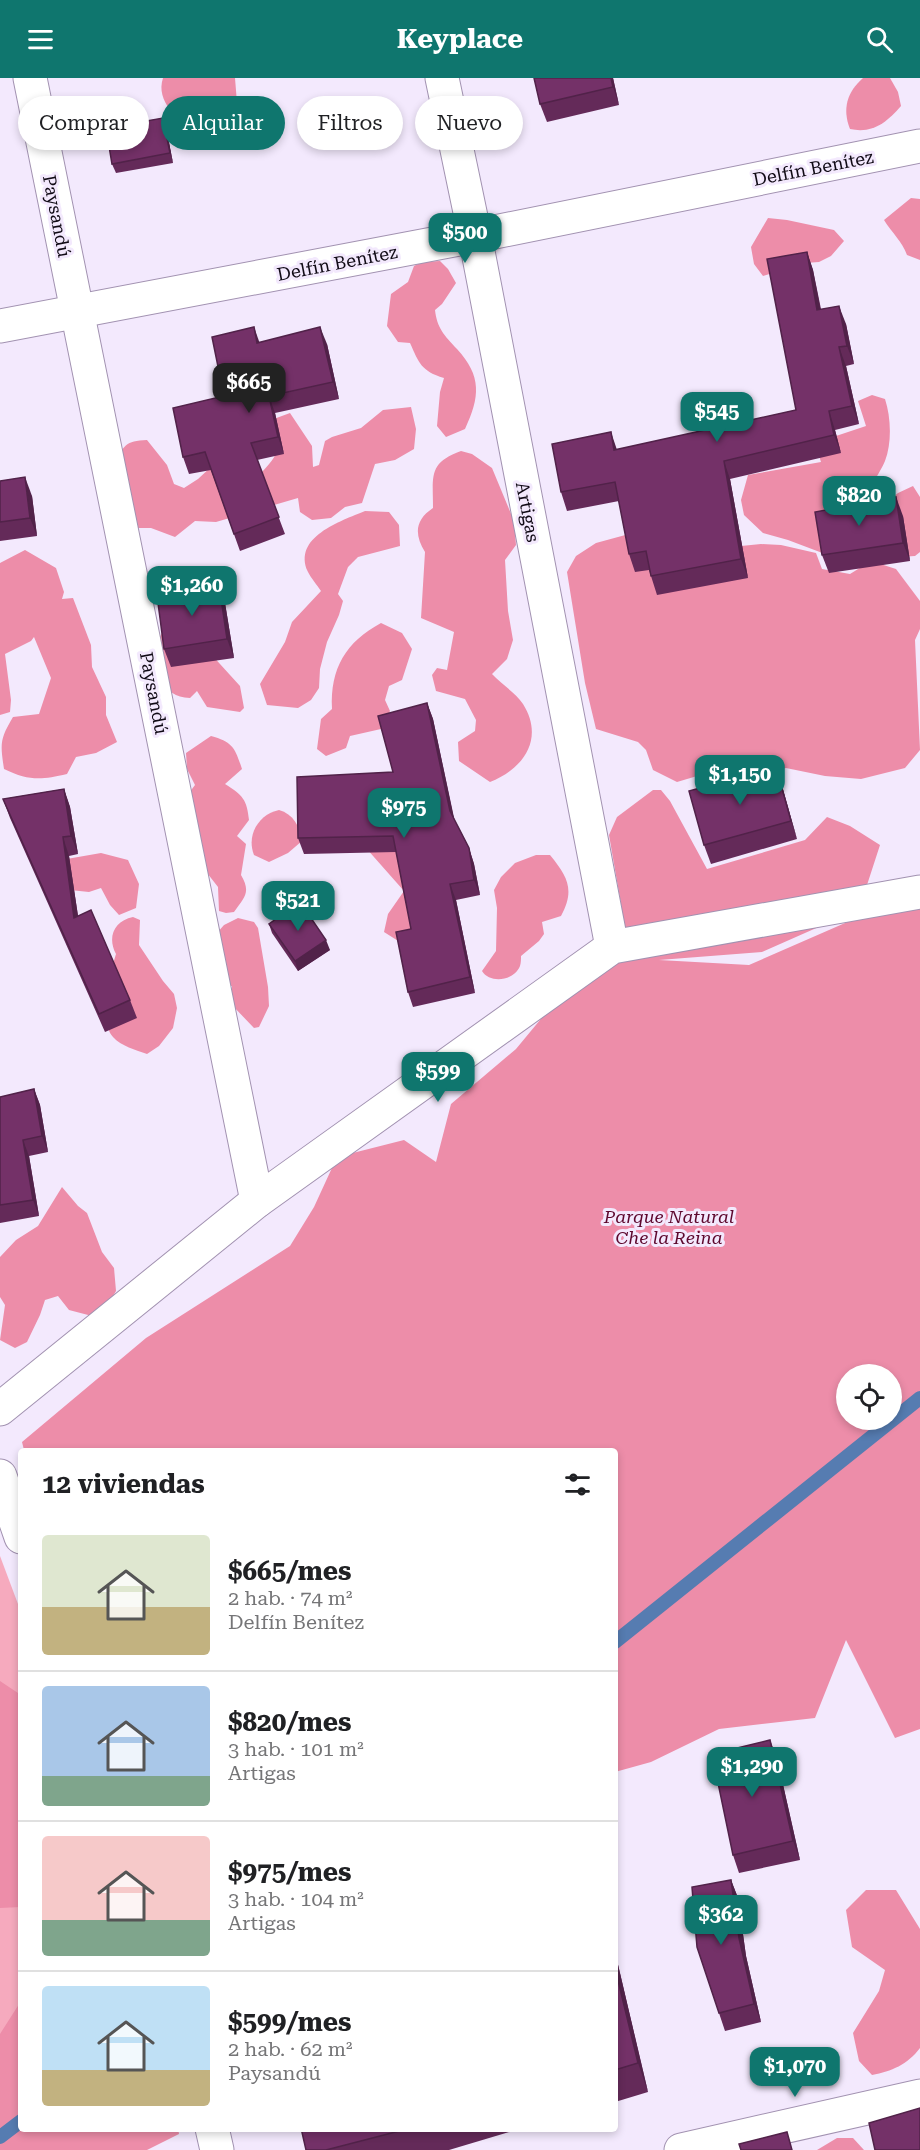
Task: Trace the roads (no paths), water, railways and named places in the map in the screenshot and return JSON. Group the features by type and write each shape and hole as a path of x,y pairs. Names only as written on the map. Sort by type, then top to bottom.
{"street":[{"name":"Paysandú","path":"30,78 257,1201"},
{"name":"Artigas","path":"442,78 475,236 612,947"},
{"name":"Delfín Benítez","path":"0,326 475,236 920,146"},
{"path":"0,1409 257,1201 612,947 920,892"},
{"path":"0,1476 18,1528"},
{"path":"681,2150 920,2096"},
{"path":"213,2132 217,2150"}],"waterway":[{"path":"618,1640 920,1398"},
{"path":"0,2137 18,2123"}],"park label":[{"name":"Parque Natural Che la Reina","path":"669,1226"}]}
